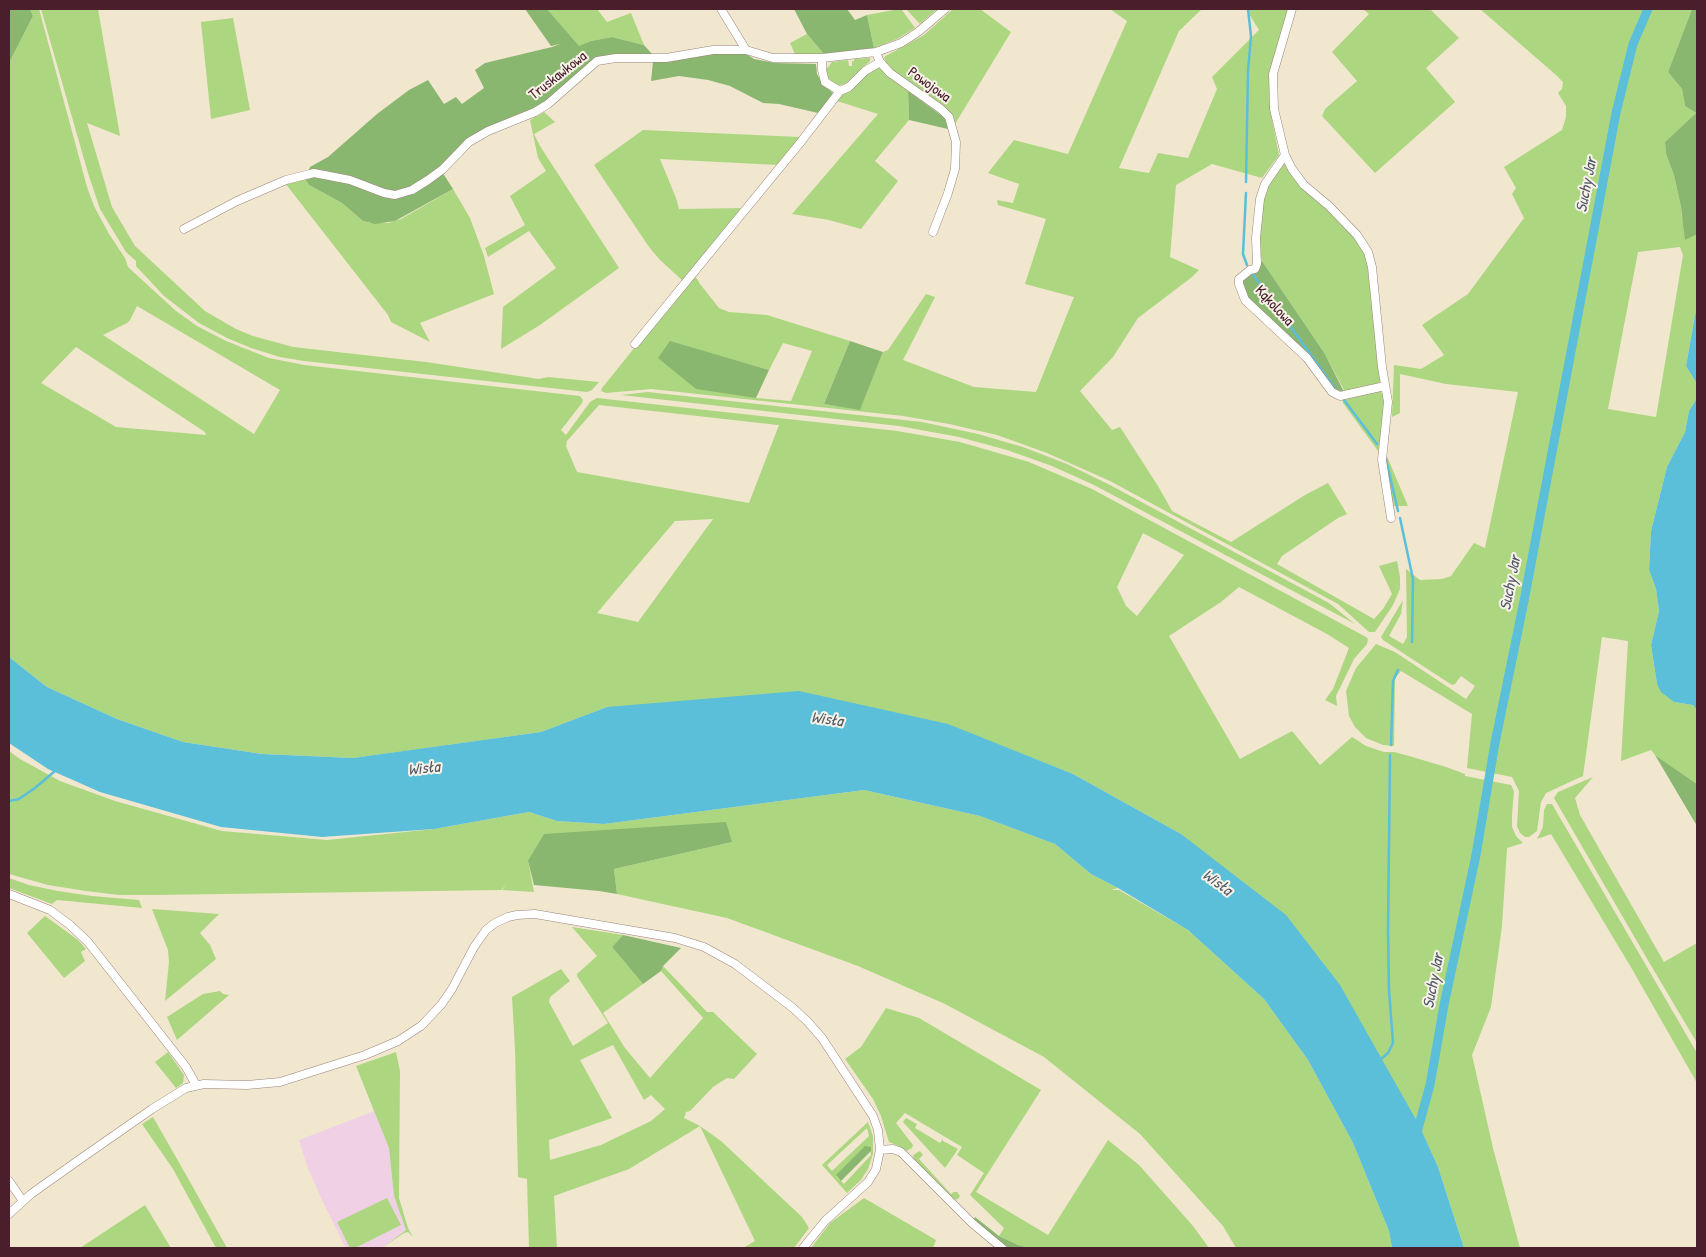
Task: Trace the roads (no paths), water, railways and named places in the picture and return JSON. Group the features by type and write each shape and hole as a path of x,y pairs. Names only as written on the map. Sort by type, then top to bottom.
{"street":[{"path":"721,9 746,50"},
{"name":"Truskawkowa","path":"184,229 236,201 286,180 314,173 350,180 384,193 395,195 412,190 443,169 469,142 488,131 535,112 548,104 597,61 616,58 666,58 713,50 746,50 773,58 822,58 876,52 901,43 918,32 945,9"},
{"path":"1292,9 1273,74 1274,109 1285,155 1292,169 1304,185 1329,206 1357,234 1368,252 1372,267 1388,402 1382,460 1391,518"},
{"name":"Powojowa","path":"876,52 880,62 890,73 941,109 949,117 956,142 955,169 933,232"},
{"path":"822,58 825,82 840,91"},
{"path":"635,344 840,91 849,87 865,71 880,62"},
{"name":"Kąkolowa","path":"1285,155 1265,184 1260,199 1256,238 1258,264 1255,269 1250,270 1238,279 1245,300 1307,358 1332,392 1340,396 1385,386"},
{"path":"9,894 50,910 88,942 186,1067 196,1085"},
{"path":"9,1214 23,1201 146,1113 182,1090 196,1085 255,1085 280,1082 323,1070 389,1046 415,1031 437,1010 448,996 486,930 508,917 534,914 675,938 704,947 735,964 793,1008 807,1020 822,1038 873,1116 878,1130 880,1150 876,1169 868,1182 825,1221 803,1248"},
{"path":"880,1150 893,1149 901,1152 972,1223 1002,1248"},
{"path":"9,1181 23,1201"}],"water":[{"path":"1697,304 1697,384 1686,366"},
{"path":"1697,398 1697,710 1693,705 1674,702 1661,692 1657,684 1651,645 1659,611 1656,589 1649,570 1651,531 1667,467 1685,432 1689,411"},
{"name":"Wisła","path":"9,657 47,687 117,719 183,742 262,754 353,758 541,732 607,707 799,691 948,724 1073,774 1181,834 1286,915 1340,985 1419,1125 1438,1167 1464,1248 1392,1248 1389,1231 1353,1143 1308,1060 1264,999 1188,930 1091,874 1055,844 980,816 864,790 604,824 557,821 529,812 434,829 322,837 221,827 100,792 48,769 9,743"}],"waterway":[{"path":"1246,182 1248,71 1251,36 1248,9"},
{"name":"Suchy Jar","path":"1416,1136 1430,1085 1444,1005 1476,855 1495,743 1524,601 1616,113 1633,44 1648,9"},
{"path":"1246,193 1243,254 1247,265"},
{"path":"1252,273 1336,390"},
{"path":"1344,400 1377,444"},
{"path":"1385,455 1398,511"},
{"path":"1400,518 1413,579 1412,642"},
{"path":"1391,745 1393,681 1398,670"},
{"path":"1381,1059 1388,1053 1393,1043 1389,990 1388,931 1390,755"},
{"path":"9,801 19,799 55,771"}]}
